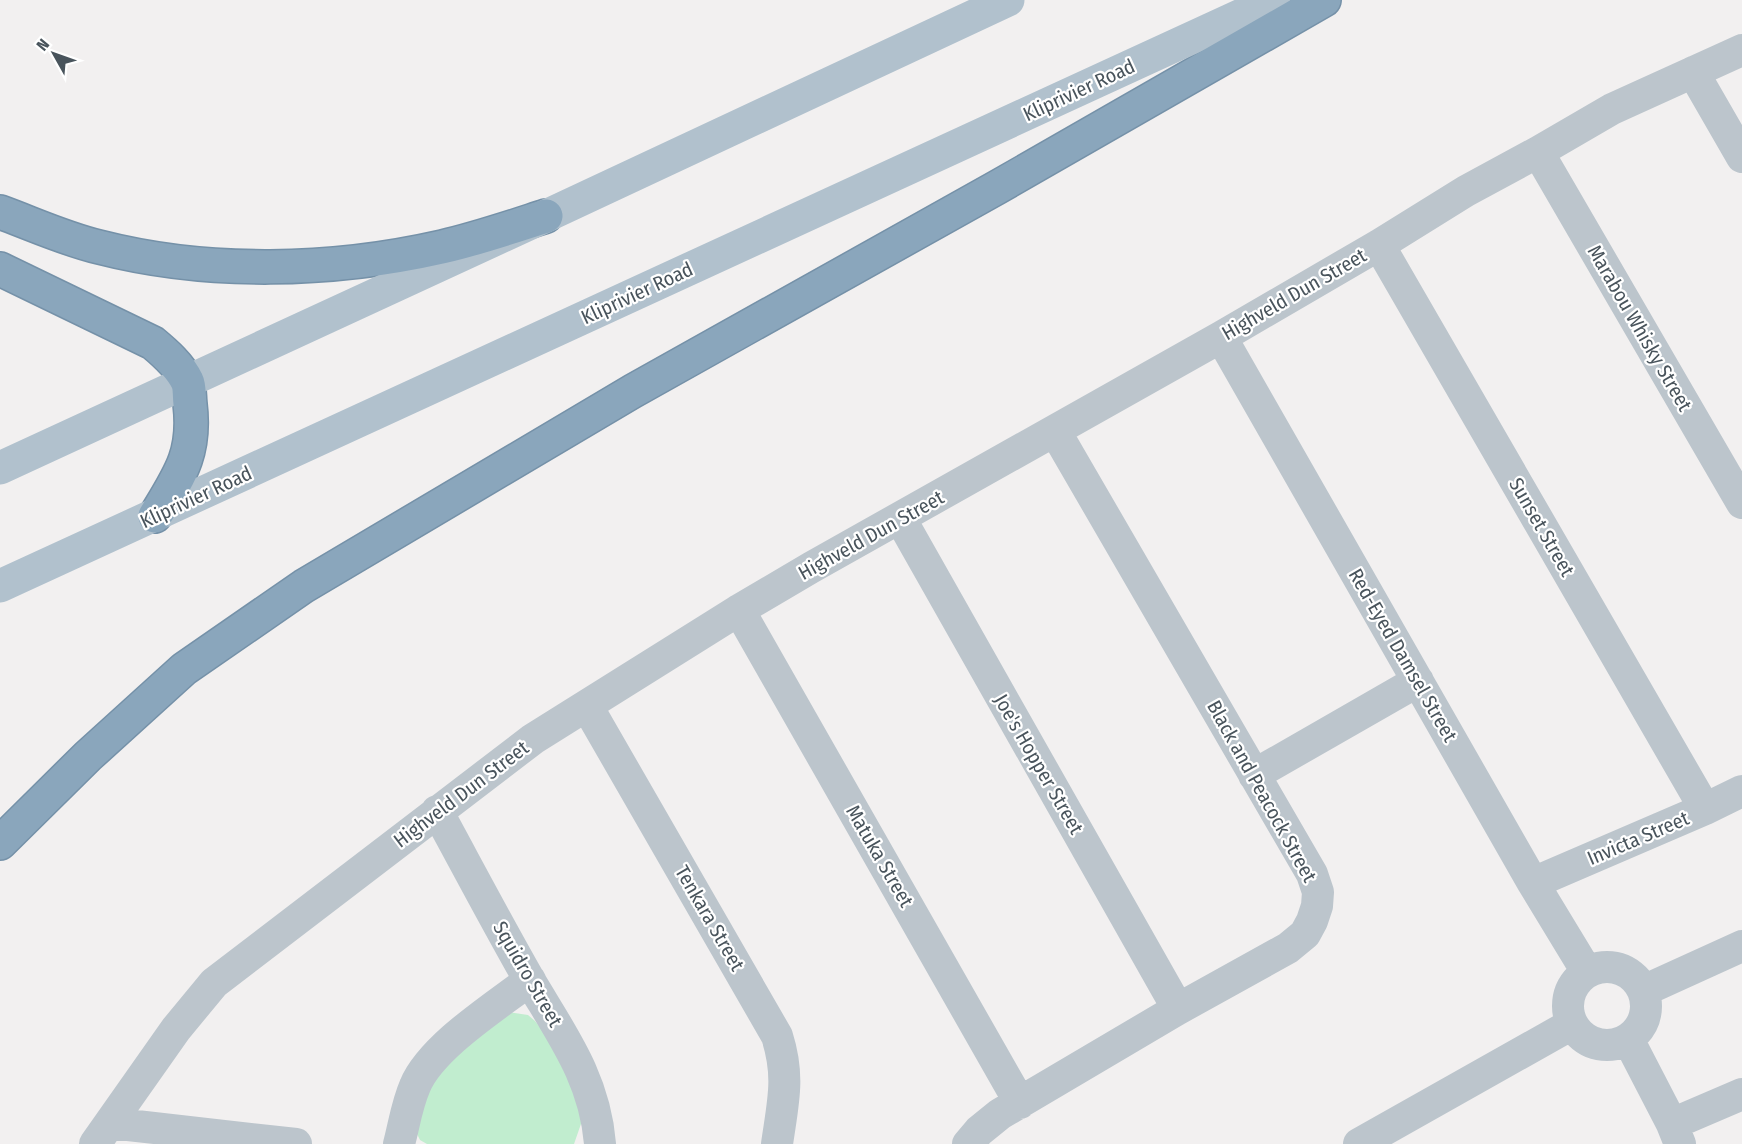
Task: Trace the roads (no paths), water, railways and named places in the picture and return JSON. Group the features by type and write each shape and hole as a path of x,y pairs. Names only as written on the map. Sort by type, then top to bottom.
{"highway":[{"path":"0,843 88,756 184,669 304,586 633,391 996,188 1324,0"},
{"path":"0,212 96,247 136,256 187,263 287,267 369,261 442,247 546,216"},
{"path":"0,269 153,343 169,357 187,381 193,426 188,452 181,474 155,516"}],"main road":[{"path":"0,468 1008,0"},
{"name":"Kliprivier Road","path":"0,586 1274,0"}],"street":[{"name":"Highveld Dun Street","path":"102,1133 176,1029 214,983 533,739 740,610 1379,245 1466,191 1611,110 1742,50"},
{"path":"1693,72 1742,157"},
{"name":"Marabou Whisky Street","path":"1538,152 1742,503"},
{"name":"Sunset Street","path":"1379,245 1704,809"},
{"name":"Red-Eyed Damsel Street","path":"1221,336 1533,883 1587,972"},
{"name":"Black and Peacock Street","path":"968,1144 979,1131 1000,1114 1288,948 1305,934 1317,906 1318,891 1312,874 1055,431"},
{"name":"Joe's Hopper Street","path":"900,518 1178,1010"},
{"name":"Matuka Street","path":"740,610 1020,1102"},
{"path":"1254,775 1418,681"},
{"name":"Tenkara Street","path":"587,706 777,1036 783,1054 786,1082 777,1144"},
{"name":"Invicta Street","path":"1533,883 1742,791"},
{"name":"Squidro Street","path":"437,811 530,980 575,1055 594,1101 600,1144"},
{"path":"1643,991 1742,946"},
{"path":"1615,967 1632,975 1643,991 1646,1002 1642,1023 1628,1040 1607,1046 1597,1044 1587,1040 1572,1024 1568,1005 1569,995 1573,986 1587,972 1596,968 1615,967"},
{"path":"399,1144 414,1086 426,1066 445,1046 530,980"},
{"path":"1359,1144 1572,1024"},
{"path":"1628,1040 1676,1134 1742,1094"},
{"path":"102,1133 296,1144"}]}
